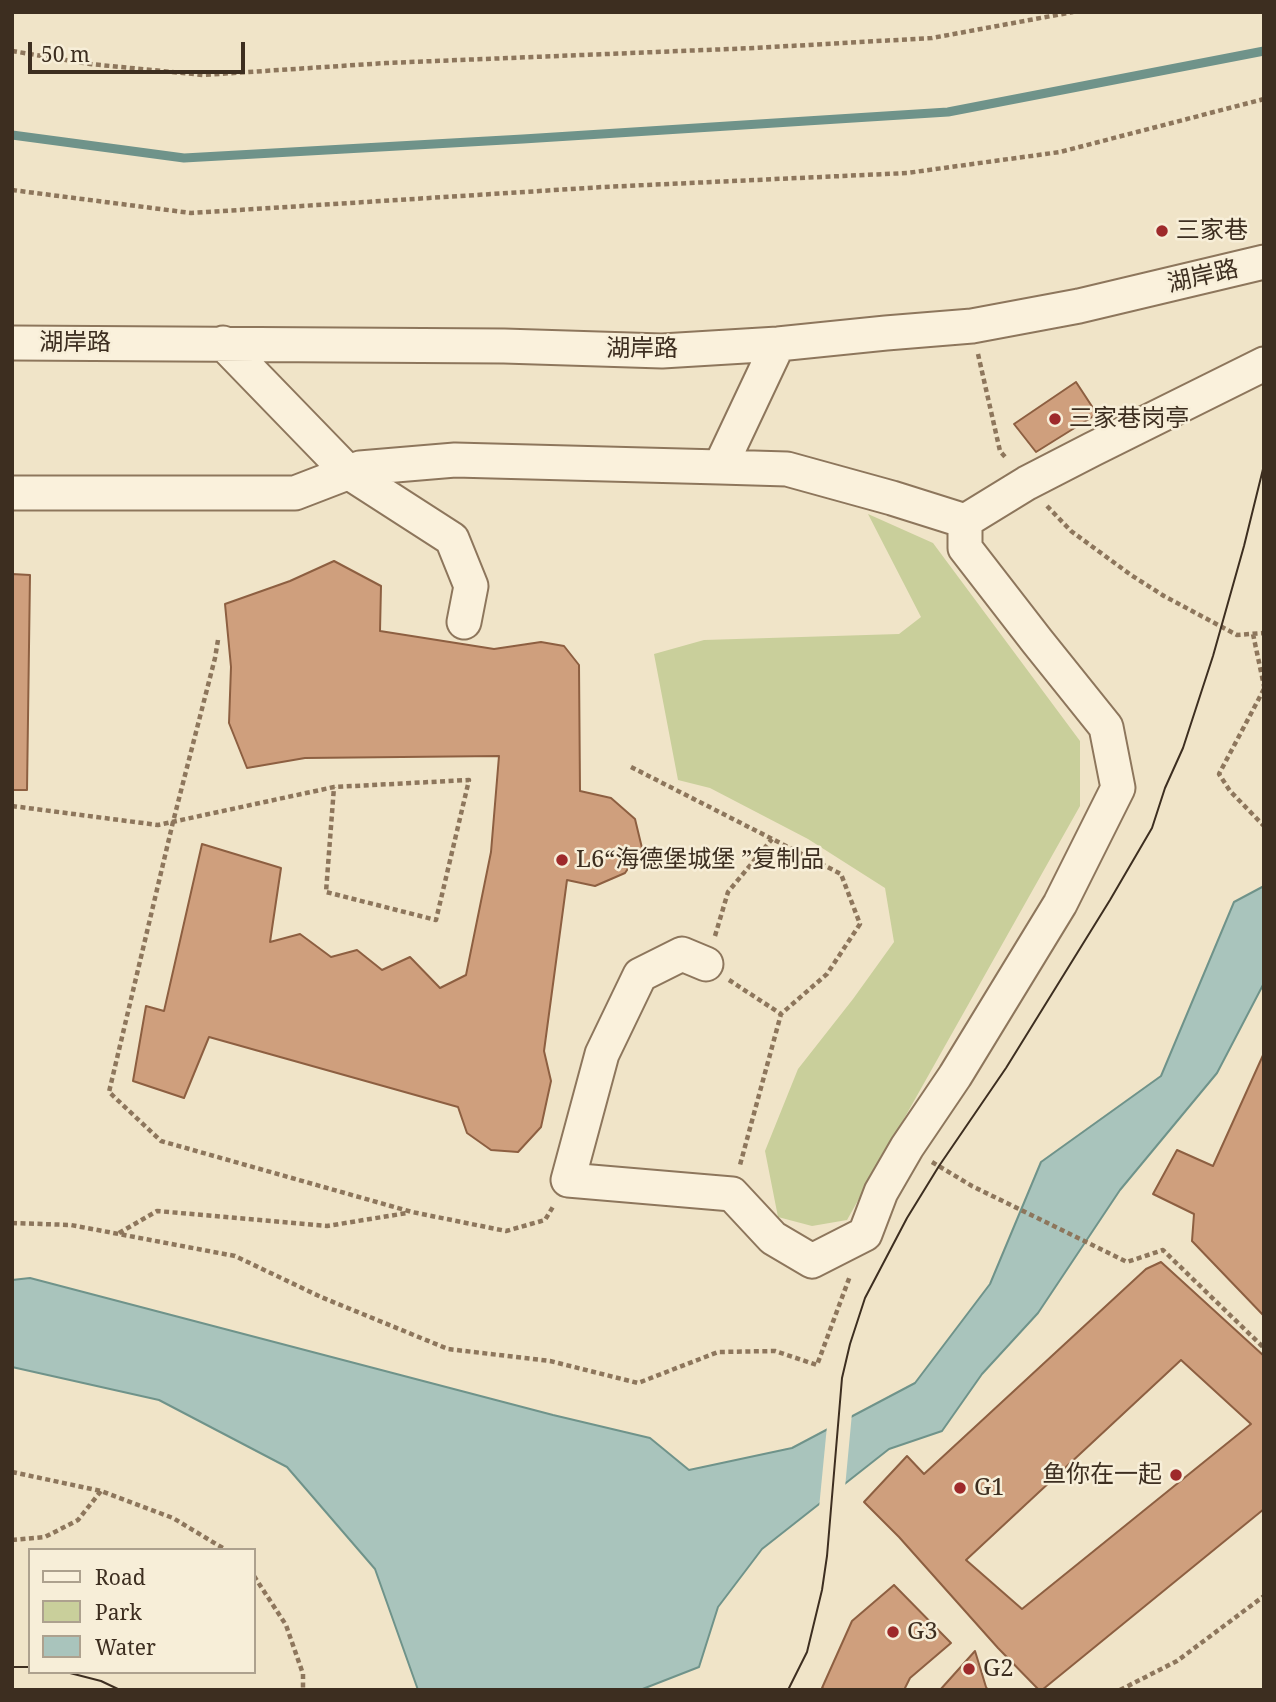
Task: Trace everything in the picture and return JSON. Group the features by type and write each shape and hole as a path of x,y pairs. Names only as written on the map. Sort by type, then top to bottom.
{"street":[{"name":"湖岸路","path":"12,343 504,346 662,351 778,344 972,326 1079,306 1264,261"},
{"path":"223,344 348,472 452,539 471,586 464,622"},
{"path":"720,467 778,344"},
{"path":"12,493 295,494 360,468 455,460 720,467 787,469 965,521 1027,483 1105,442 1264,364"},
{"path":"706,964 682,954 640,975 602,1054 568,1180 732,1194 773,1238 812,1261 865,1234 881,1192 1059,904 1118,788 1106,727 965,548 965,521"}],"path":[{"path":"12,51 90,64 203,75 386,63 932,38 1073,12"},
{"path":"12,190 191,213 603,187 907,173 1060,152 1264,99"},
{"path":"972,326 1000,451 1071,531 1164,596 1237,635 1264,633"},
{"path":"1253,634 1264,688 1219,775 1230,791 1264,826"},
{"path":"218,640 109,1092 161,1141 412,1212 506,1231 545,1220 568,1180"},
{"path":"631,767 841,874 860,924 827,974 781,1014 732,1194"},
{"path":"12,806 158,825 334,787 469,780 436,920 326,892 334,787"},
{"path":"772,839 728,892 706,964 781,1014"},
{"path":"907,1147 972,1186 1127,1262 1163,1250 1264,1349"},
{"path":"118,1234 157,1210 327,1226 412,1212"},
{"path":"12,1223 71,1225 235,1256 321,1297 449,1349 551,1361 638,1383 718,1352 775,1351 817,1365 865,1234"},
{"path":"12,1472 101,1491 173,1518 223,1548"},
{"path":"12,1540 45,1537 78,1520 101,1491"},
{"path":"256,1579 286,1625 303,1674 303,1690"},
{"path":"1120,1690 1177,1661 1264,1596"}],"green space":[{"path":"868,514 933,543 1080,741 1080,806 847,1220 812,1226 778,1217 765,1151 798,1069 894,942 885,888 808,839 710,788 678,780 654,654 704,640 899,634 921,617"}],"water":[{"path":"1264,886 1264,983 1217,1073 1120,1190 1038,1313 982,1374 942,1431 889,1449 762,1549 718,1607 699,1667 640,1690 418,1690 375,1569 287,1467 159,1400 12,1367 12,1280 30,1278 650,1438 689,1470 792,1448 915,1383 990,1284 1041,1162 1161,1076 1234,902"}],"pier":[{"path":"852,1413 845,1488 819,1508 827,1426"}],"building":[{"name":"三家巷岗亭","path":"1076,382 1097,414 1036,452 1014,424"},
{"name":"L6“海德堡城堡 ”复制品","path":"334,561 381,586 380,631 494,649 541,642 564,646 579,665 580,791 611,798 635,819 642,848 625,873 595,886 567,880 544,1051 551,1081 541,1127 518,1152 491,1150 467,1133 458,1107 209,1037 184,1098 133,1081 146,1006 164,1011 202,844 281,868 270,942 300,934 331,957 357,950 382,970 410,957 440,988 466,975 491,852 499,756 305,758 247,768 229,723 231,667 225,604 290,581"},
{"path":"12,574 30,575 27,790 12,790"},
{"path":"1264,1053 1264,1316 1192,1241 1194,1214 1153,1194 1177,1150 1213,1166"},
{"name":"G1","path":"1161,1262 1264,1356 1264,1509 1039,1690 864,1502 907,1456 924,1474 1146,1269","holes":["1181,1360 1251,1424 1022,1609 966,1560"]},
{"name":"G3","path":"894,1585 951,1643 910,1678 904,1690 822,1688 852,1621"},
{"name":"G2","path":"975,1651 988,1690 940,1690"}],"waterway":[{"path":"12,135 184,158 948,112 1264,51"}],"tram line":[{"path":"788,1690 807,1652 822,1590 842,1378 865,1298 907,1218 1006,1068 1152,828 1165,788 1183,748 1213,656 1264,465"},
{"path":"12,1667 28,1667"},
{"path":"74,1674 101,1681 120,1690"}],"place":[{"name":"三家巷","path":"1162,231"},
{"name":"三家巷岗亭","path":"1055,419"},
{"name":"L6“海德堡城堡 ”复制品","path":"562,860"},
{"name":"鱼你在一起","path":"1176,1475"},
{"name":"G1","path":"960,1488"},
{"name":"G3","path":"893,1632"},
{"name":"G2","path":"969,1669"}]}
